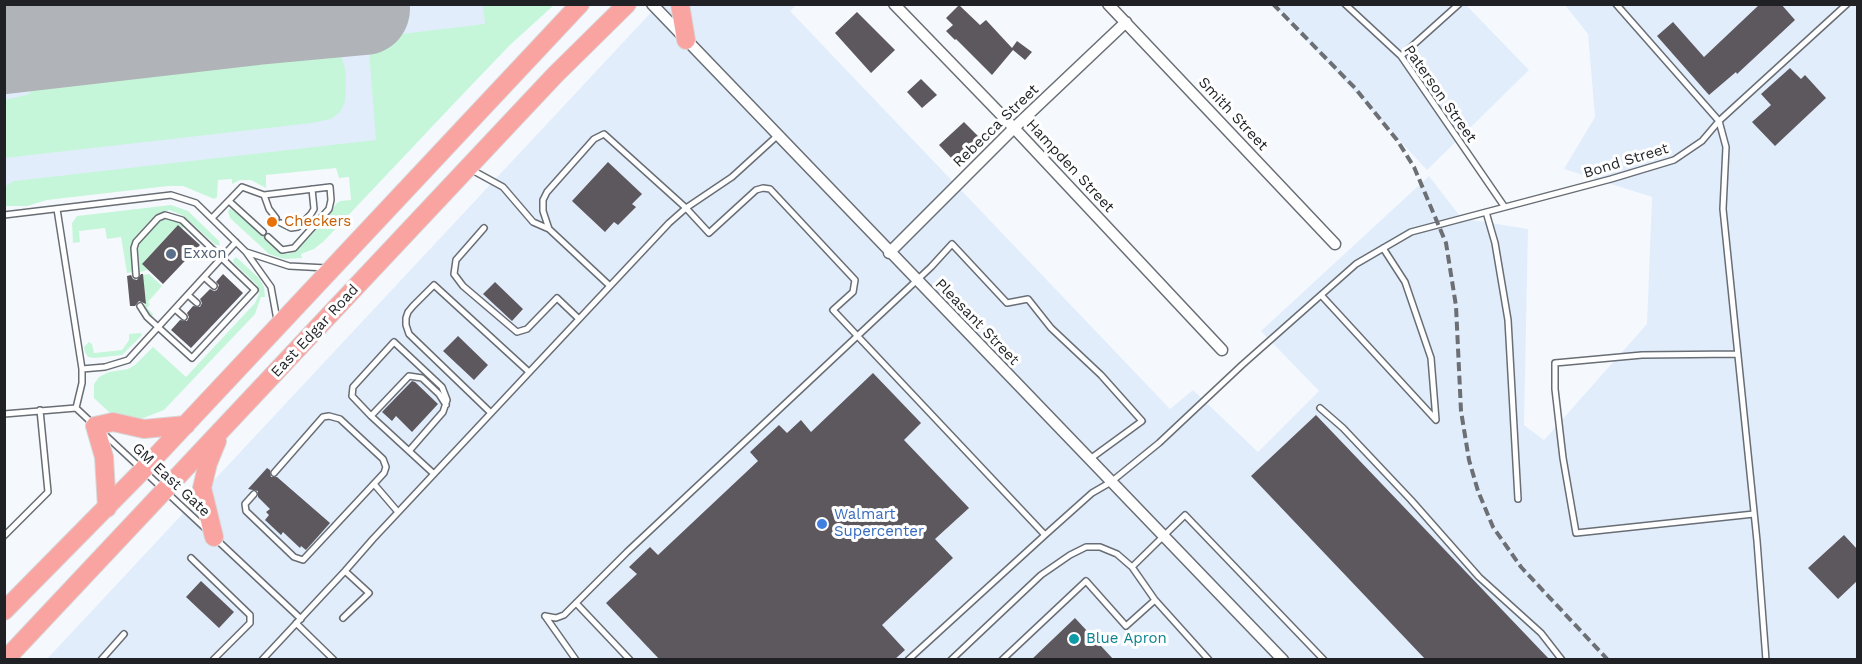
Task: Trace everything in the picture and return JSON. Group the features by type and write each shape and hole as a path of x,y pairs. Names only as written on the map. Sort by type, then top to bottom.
{"highway":[{"name":"East Edgar Road","path":"4,611 186,425 580,4"},
{"name":"East Edgar Road","path":"5,660 555,75 627,4"},
{"path":"680,4 686,40"},
{"path":"107,508 104,457 95,426 113,422 144,429 186,425"},
{"path":"214,537 203,496 203,480 222,431"}],"street":[{"name":"Pleasant Street","path":"652,4 889,253 1283,660"},
{"name":"Hampden Street","path":"894,4 1222,350"},
{"name":"Smith Street","path":"1108,4 1335,244"},
{"name":"Rebecca Street","path":"889,253 1014,128 1126,22"}],"lane":[{"name":"Paterson Street","path":"1346,4 1401,56 1504,206"},
{"path":"1401,56 1459,4"},
{"path":"1616,4 1719,121 1726,147 1723,209 1754,514 1766,660"},
{"name":"Bond Street","path":"908,660 1092,493 1111,482 1159,443 1242,365 1356,264 1411,232 1611,180 1674,160 1702,141 1719,121 1847,4"},
{"path":"549,229 543,211 543,200 554,184 594,139 604,134 686,208 709,233 756,190 763,188 773,191 855,280 854,291 833,310 1045,535"},
{"path":"262,660 579,319 686,208 732,177 777,136"},
{"path":"468,168 495,182 532,222 549,229 610,286"},
{"path":"212,218 242,187 264,195 330,187 329,208 294,248 282,250 268,237"},
{"path":"281,223 291,228 298,227 311,214 314,209 312,189"},
{"path":"4,215 171,195 196,202 246,252 271,287 278,327"},
{"path":"264,195 269,209 276,218"},
{"path":"229,201 263,232"},
{"path":"4,414 76,408 81,369 57,208"},
{"path":"1486,212 1497,252 1508,320 1518,499"},
{"path":"136,275 134,248 136,242 158,218 165,215 182,220 255,290 219,324 192,358 158,327 140,306"},
{"path":"484,228 456,260 454,274 463,286 517,332 527,329 557,298 579,319"},
{"path":"81,369 105,367 128,360 236,242"},
{"path":"576,660 545,616 556,618 564,615 952,244 1007,303 1028,299 1051,328 1114,389 1142,421 1090,459"},
{"path":"1321,295 1436,420 1431,358 1405,282 1383,248"},
{"path":"246,252 290,266 333,268"},
{"path":"204,277 214,286"},
{"path":"491,413 409,334 406,326 408,312 434,285 530,372"},
{"path":"188,295 197,303"},
{"path":"175,309 184,317"},
{"path":"409,451 443,412 446,405 446,394 442,387 394,342 351,391 354,400 371,416 409,451 434,474"},
{"path":"1738,354 1641,356 1555,363 1556,389 1563,458 1576,533 1754,514"},
{"path":"371,416 409,376 422,378 439,394 446,405"},
{"name":"GM East Gate","path":"76,408 214,537 299,621 334,660"},
{"path":"1320,408 1343,428 1411,500 1479,577 1540,633 1562,660"},
{"path":"4,536 48,492 40,410"},
{"path":"254,494 245,504 246,511 294,556 303,560 386,470 383,459 334,416 323,417 274,473"},
{"path":"374,484 398,512"},
{"path":"1132,567 1185,516 1324,660"},
{"path":"951,660 1041,575 1070,555 1086,548 1100,547 1117,554 1132,567 1155,600 1209,660"},
{"path":"191,558 250,615 250,623 213,660"},
{"path":"343,618 369,593 345,571"},
{"path":"1002,660 1086,581 1126,626 1155,600"},
{"path":"576,603 630,660"},
{"path":"101,660 124,634"}],"shaded area":[{"path":"4,5 542,5 393,158 5,201"},
{"path":"658,5 796,5 790,11 1170,409 1193,390 1258,452 1319,391 1261,331 1429,176 1459,215 1466,219 1528,229 1524,425 1544,440 1647,324 1652,197 1564,169 1595,117 1588,34 1565,5 1857,5 1857,659 46,660"},
{"path":"1274,5 1466,5 1529,70 1427,170"}],"green space":[{"path":"483,5 554,5 510,45 324,241 314,249 301,254 302,258 284,259 269,254 230,218 228,211 231,208 267,238 278,252 287,254 294,252 318,228 336,204 340,201 351,200 349,177 339,178 336,168 266,175 266,188 251,180 240,180 232,184 232,179 218,180 217,197 214,199 183,186 168,186 47,200 27,206 5,206 5,186 14,181 376,140 368,38 485,24"},
{"path":"326,50 335,51 341,56 345,68 345,102 340,112 331,119 5,158 5,100 30,94 29,82"},
{"path":"171,205 188,211 219,241 220,245 216,245 182,215 169,210 155,215 133,239 131,249 134,272 127,273 121,237 107,239 105,228 79,231 80,242 73,243 72,223 77,216"},
{"path":"168,218 184,226 182,229 178,225 142,264 148,270 140,272 138,250 140,242 158,222"},
{"path":"236,257 259,278 264,287 265,297 261,297 255,314 164,410 141,419 111,414 94,398 94,384 99,377 109,372 128,369 153,347 186,377 255,303 259,294 257,285 234,263 233,260"},
{"path":"149,274 162,286 148,302 150,304 147,308 153,314 152,317 144,305 146,304 143,275"},
{"path":"141,333 142,335 122,355 95,358 88,357 85,352 84,347 89,342 92,344 94,353 122,350 129,340 129,334"}],"building":[{"path":"1760,4 1781,4 1795,20 1737,74 1736,72 1709,95 1657,36 1673,22 1704,57"},
{"path":"959,5 980,25 986,20 1012,48 1017,41 1032,52 1025,60 1013,50 992,75 946,31 953,25 946,18"},
{"path":"857,12 895,50 871,73 835,33"},
{"path":"1790,68 1801,79 1805,75 1826,98 1775,146 1752,122 1771,105 1761,94"},
{"path":"921,79 937,95 922,108 907,92"},
{"path":"964,122 979,137 954,161 939,145"},
{"path":"608,162 642,194 632,204 636,207 618,225 614,222 605,232 572,201"},
{"name":"Exxon","path":"178,225 200,245 163,284 142,264"},
{"path":"143,274 146,304 139,301 135,306 130,306 127,276 131,275 137,280"},
{"path":"223,274 243,293 191,348 171,330 180,320 187,321 189,317 187,313 193,306 200,307 202,303 200,299 210,289 217,290 219,285 216,282"},
{"path":"495,282 523,309 512,321 483,294"},
{"path":"458,336 488,365 474,380 443,351"},
{"name":"Walmart Supercenter","path":"873,373 921,423 904,440 969,508 935,539 953,558 882,625 905,650 894,660 660,660 606,603 637,574 629,567 650,547 658,555 758,461 750,452 779,425 787,433 801,420 811,432"},
{"path":"412,381 438,404 412,432 396,416 392,421 382,412"},
{"path":"1316,415 1550,660 1426,660 1251,476"},
{"path":"267,468 270,470 271,477 277,477 330,523 306,550 301,546 300,548 283,532 281,535 265,520 269,515 266,512 270,509 258,497 258,491 248,489"},
{"path":"1844,535 1857,549 1857,581 1838,599 1808,568"},
{"path":"201,581 234,612 219,628 186,597"},
{"name":"Blue Apron","path":"1075,618 1114,660 1031,660"}],"taxiway":[{"path":"255,4 256,19"},
{"path":"350,4 351,10"}],"runway":[{"path":"4,48 364,9"}],"railway":[{"path":"1273,4 1355,88 1397,140 1414,167 1446,243 1456,306 1461,411 1469,460 1478,491 1493,527 1521,567 1608,660"}],"place":[{"name":"Checkers","path":"272,222"},
{"name":"Exxon","path":"171,254"},
{"name":"Walmart Supercenter","path":"822,524"},
{"name":"Blue Apron","path":"1074,639"}]}
